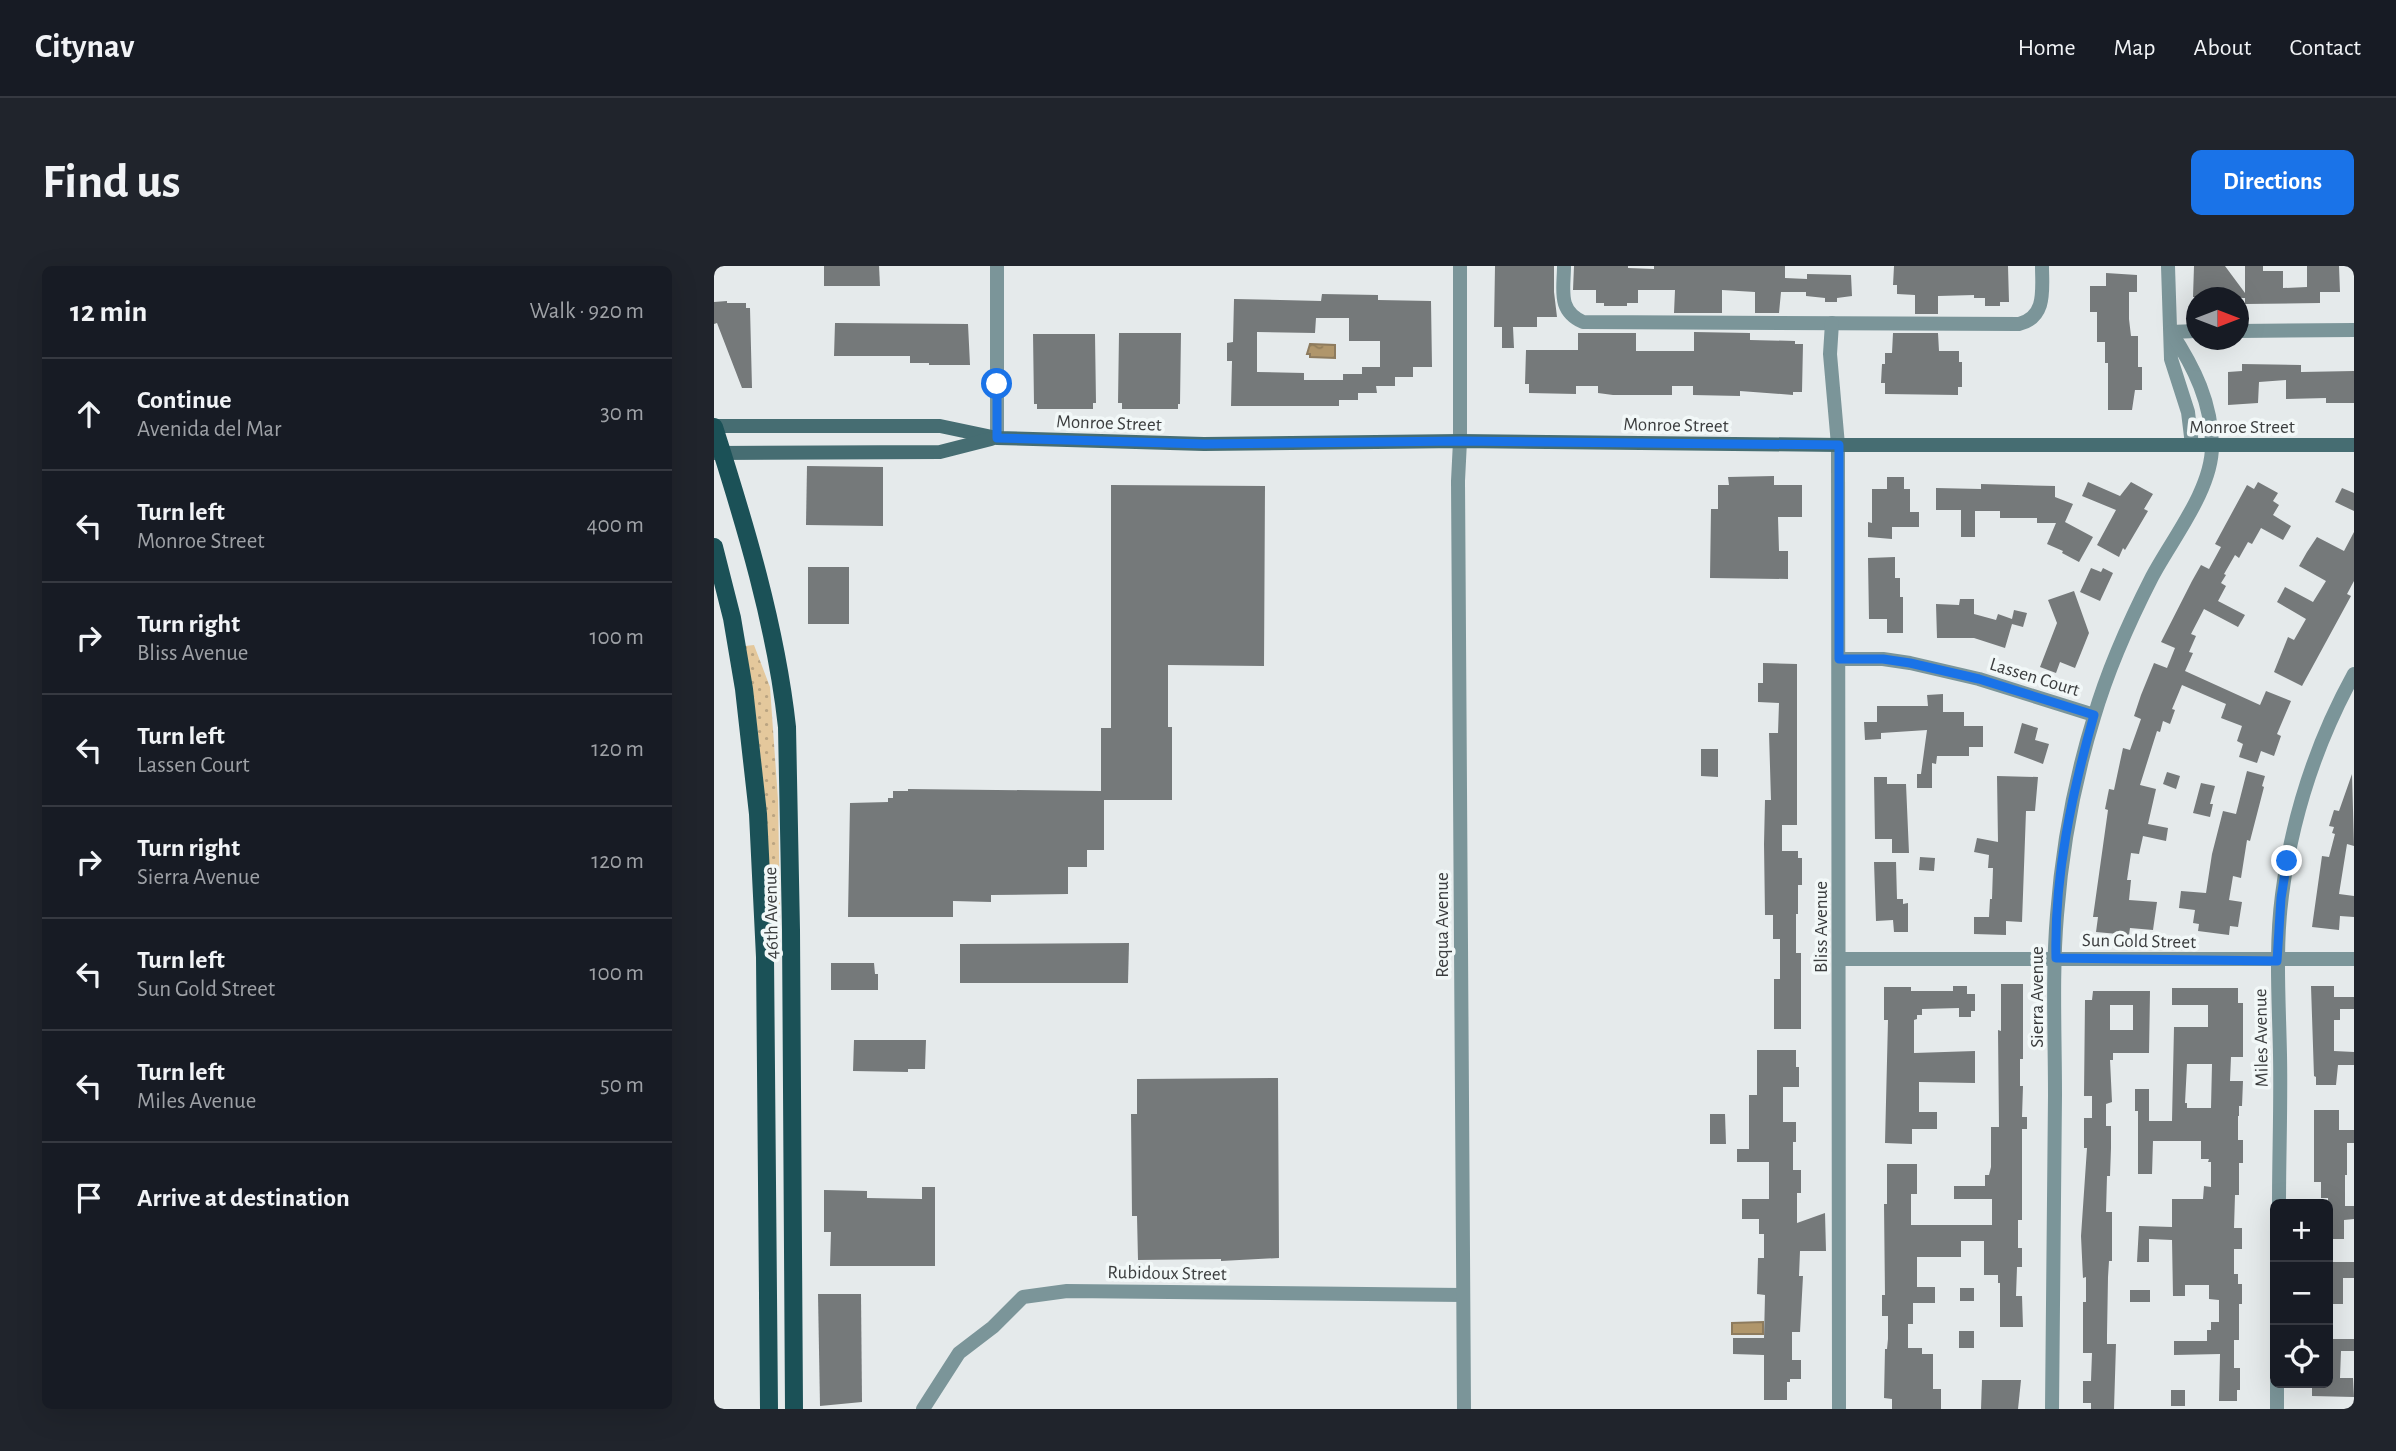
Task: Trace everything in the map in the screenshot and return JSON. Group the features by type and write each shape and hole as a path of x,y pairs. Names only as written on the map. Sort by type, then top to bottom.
{"main road":[{"name":"Monroe Street","path":"714,427 940,426 997,438 1204,444 1460,441 2354,446"},
{"name":"46th Avenue","path":"714,427 718,453 763,599 784,698 787,727 794,1409"},
{"name":"Monroe Street","path":"718,453 940,452 997,438"},
{"name":"46th Avenue","path":"714,547 736,642 758,814 765,957 769,1409"},
{"path":"766,1109 792,1113"}],"street":[{"path":"997,266 997,438"},
{"name":"Requa Avenue","path":"1460,266 1458,481 1464,1409"},
{"path":"1564,266 1563,301 1572,317 1583,322 1832,323 2027,322 2036,316 2040,309 2042,266"},
{"path":"2168,266 2171,359 2188,412 2192,445"},
{"name":"Bliss Avenue","path":"1832,323 1830,355 1839,445 1839,1409"},
{"path":"2249,331 2354,330"},
{"path":"2171,332 2186,331"},
{"name":"Sierra Avenue","path":"2052,1409 2056,958 2057,915 2065,842 2078,772 2105,680 2152,577 2199,493 2209,469 2212,445 2204,394 2191,363 2171,332"},
{"name":"Lassen Court","path":"1839,659 1883,659 1910,663 1979,679 2094,715"},
{"name":"Miles Avenue","path":"2279,1199 2280,1059 2277,961 2283,886 2301,802 2327,727 2354,674"},
{"name":"Sun Gold Street","path":"1839,959 2354,960"},
{"name":"Rubidoux Street","path":"923,1409 959,1353 993,1327 1023,1297 1067,1291 1463,1295"},
{"path":"2277,1388 2277,1409"}],"shaded area":[{"path":"754,645 770,687 778,800 780,911 771,914 762,780 745,646"}],"water":[{"path":"1310,344 1335,345 1335,358 1310,357 1310,354 1307,354"},
{"path":"1763,1322 1763,1334 1732,1334 1732,1323"}],"building":[{"path":"824,266 879,266 880,286 824,286"},
{"path":"1495,266 1554,266 1557,317 1537,317 1537,327 1513,327 1514,348 1502,348 1502,327 1494,327"},
{"path":"1574,266 1654,269 1654,266 1785,266 1785,278 1807,279 1807,274 1851,275 1852,296 1837,298 1837,302 1825,302 1825,298 1806,296 1806,292 1781,292 1779,313 1755,313 1755,292 1722,290 1722,313 1674,313 1675,290 1638,290 1638,303 1604,306 1604,303 1596,303 1596,290 1573,290"},
{"path":"1894,266 2008,266 2009,302 2000,302 2000,306 1985,306 1985,298 1974,298 1974,295 1938,296 1938,314 1915,314 1915,295 1897,294 1897,285 1893,285"},
{"path":"2194,266 2225,266 2241,287 2193,287"},
{"path":"2245,266 2263,266 2263,271 2283,271 2283,288 2307,287 2307,266 2339,266 2340,292 2320,292 2320,303 2249,304 2249,287 2245,287"},
{"path":"2106,273 2137,275 2137,292 2129,292 2129,319 2131,336 2138,336 2138,367 2142,367 2142,390 2135,390 2132,410 2108,410 2105,342 2097,342 2097,312 2090,312 2090,286 2106,286"},
{"path":"1322,294 1378,295 1378,300 1431,301 1432,367 1413,367 1413,377 1395,377 1395,386 1376,386 1377,393 1358,393 1358,400 1339,400 1339,406 1231,406 1232,361 1227,361 1227,343 1233,342 1234,299 1321,301","holes":["1316,318 1349,318 1349,341 1380,341 1380,367 1362,367 1362,374 1343,374 1343,380 1304,380 1304,373 1257,372 1257,332 1315,333"]},
{"path":"714,302 746,303 746,308 750,308 752,388 742,388 717,323 714,324"},
{"path":"835,323 968,324 970,365 910,363 910,356 834,356"},
{"path":"1694,332 1750,333 1750,340 1795,341 1795,344 1803,344 1802,392 1793,392 1793,395 1740,391 1740,396 1693,395 1693,386 1672,386 1672,395 1613,395 1598,393 1598,386 1576,386 1576,394 1529,393 1529,384 1525,384 1526,350 1578,350 1578,333 1636,333 1636,351 1694,351"},
{"path":"1119,333 1181,333 1178,409 1122,409 1122,403 1118,403"},
{"path":"1893,333 1938,333 1939,351 1959,351 1962,387 1958,387 1958,395 1885,394 1885,383 1881,383 1882,364 1885,364 1885,353 1892,353"},
{"path":"1033,334 1095,334 1096,403 1093,403 1093,409 1037,409 1037,404 1034,404"},
{"path":"2242,364 2301,365 2301,372 2354,371 2354,403 2326,403 2326,398 2286,399 2286,380 2259,382 2258,403 2228,405 2228,372 2242,371"},
{"path":"807,466 883,467 883,526 806,525"},
{"path":"1774,476 1774,485 1802,485 1802,517 1778,517 1779,551 1788,551 1788,579 1710,578 1711,509 1718,509 1718,485 1729,485 1728,477"},
{"path":"1887,477 1904,477 1904,489 1910,489 1910,512 1919,512 1919,527 1892,527 1892,539 1868,537 1868,522 1872,523 1872,489 1887,489"},
{"path":"2088,482 2120,496 2131,482 2153,494 2144,509 2148,511 2119,557 2097,545 2116,510 2082,496"},
{"path":"2258,482 2278,493 2273,501 2279,505 2273,515 2291,526 2283,540 2261,528 2252,544 2248,542 2239,558 2235,555 2224,574 2226,575 2221,583 2226,586 2218,601 2245,615 2238,627 2204,609 2191,634 2196,636 2189,652 2193,653 2185,671 2260,705 2266,691 2291,701 2277,734 2281,736 2274,756 2261,751 2257,763 2239,757 2243,744 2237,741 2242,726 2221,718 2226,704 2182,685 2172,709 2175,710 2170,724 2163,721 2160,732 2157,731 2140,785 2156,789 2148,824 2168,828 2166,841 2143,836 2139,854 2131,853 2127,880 2131,880 2129,900 2157,902 2153,930 2130,928 2129,935 2096,932 2098,917 2093,917 2108,810 2105,809 2109,789 2114,790 2123,748 2130,750 2141,719 2134,716 2141,695 2154,663 2167,668 2175,648 2161,642 2192,581 2201,565 2209,569 2221,547 2215,544 2247,485 2254,489"},
{"path":"1981,484 2055,486 2055,497 2073,504 2065,522 2093,537 2079,562 2047,544 2056,523 2037,523 2037,518 2000,518 2000,511 1975,511 1975,537 1961,537 1961,510 1936,510 1936,488 1981,489"},
{"path":"1111,485 1265,486 1264,666 1168,665 1168,727 1172,727 1172,800 1104,800 1104,850 1087,850 1087,867 1068,867 1068,894 991,895 991,902 953,901 953,917 848,917 850,803 888,802 888,798 893,798 893,791 908,789 1101,791 1101,728 1111,728"},
{"path":"2342,488 2354,493 2354,511 2335,502"},
{"path":"2354,532 2354,581 2347,594 2351,596 2302,686 2274,672 2288,637 2294,640 2306,619 2277,602 2285,587 2313,602 2326,581 2299,566 2307,552 2317,537 2344,551"},
{"path":"1895,557 1895,578 1900,578 1900,597 1903,597 1903,633 1887,633 1887,619 1869,619 1868,558"},
{"path":"808,567 849,567 849,624 808,624"},
{"path":"2091,568 2101,572 2103,568 2113,573 2100,601 2080,592"},
{"path":"2074,591 2089,633 2075,668 2060,662 2056,673 2040,667 2057,623 2048,600"},
{"path":"1960,599 1974,599 1974,614 1996,620 1998,614 2012,619 2014,610 2027,613 2023,627 2012,624 2005,648 1974,638 1937,638 1936,604 1959,605"},
{"path":"1763,663 1797,664 1797,825 1782,825 1782,851 1798,851 1798,858 1802,858 1802,885 1798,885 1796,914 1796,953 1801,953 1801,1029 1774,1029 1774,979 1780,979 1780,939 1773,939 1773,915 1765,915 1764,844 1765,800 1771,800 1769,733 1778,733 1779,703 1758,702 1758,683 1763,683"},
{"path":"1943,694 1943,712 1964,712 1964,726 1983,726 1983,747 1969,747 1969,756 1937,756 1936,764 1932,763 1932,788 1917,788 1917,774 1921,774 1927,730 1881,733 1881,739 1865,740 1864,722 1877,722 1877,706 1928,706 1927,695"},
{"path":"2022,723 2038,728 2035,740 2049,744 2043,764 2014,753"},
{"path":"1701,749 1718,749 1718,777 1701,776"},
{"path":"2247,771 2265,776 2250,841 2247,840 2241,878 2233,876 2229,900 2242,902 2238,927 2230,926 2229,935 2198,931 2199,924 2193,923 2195,910 2179,908 2181,891 2206,893 2223,811 2236,814"},
{"path":"2167,772 2180,776 2176,789 2163,784"},
{"path":"2352,774 2354,846 2347,844 2339,894 2354,896 2354,917 2340,916 2339,930 2312,927 2322,856 2329,857 2335,834 2332,833 2334,827 2329,826 2334,810 2339,811"},
{"path":"1997,776 2038,777 2035,811 2026,811 2022,922 2006,921 2006,935 1974,934 1974,917 1989,917 1992,899 1993,868 1988,868 1989,855 1974,852 1977,838 1998,842"},
{"path":"1874,777 1887,777 1887,784 1906,784 1909,853 1892,853 1892,839 1875,839"},
{"path":"2201,783 2215,786 2210,817 2193,813"},
{"path":"1920,857 1935,858 1934,871 1919,870"},
{"path":"1874,862 1896,862 1897,899 1903,899 1903,904 1908,903 1908,932 1894,932 1893,920 1876,921"},
{"path":"1129,943 1128,983 960,983 960,944"},
{"path":"831,963 874,963 875,974 878,974 878,990 831,990"},
{"path":"2001,984 2023,984 2023,1059 2020,1059 2020,1086 2023,1086 2022,1117 2027,1117 2027,1129 2022,1129 2022,1220 2018,1220 2018,1248 2022,1248 2022,1267 2017,1267 2016,1296 2022,1296 2023,1327 2000,1327 2000,1283 1998,1275 1984,1275 1984,1241 1961,1241 1961,1257 1917,1257 1917,1287 1935,1287 1935,1303 1913,1303 1913,1324 1908,1324 1908,1348 1922,1348 1922,1354 1933,1354 1933,1389 1941,1389 1941,1409 1892,1409 1892,1399 1884,1398 1888,1316 1882,1316 1882,1295 1885,1295 1884,1204 1887,1204 1887,1164 1917,1164 1917,1194 1911,1194 1911,1225 1992,1225 1992,1199 1954,1199 1954,1186 1985,1186 1985,1175 1989,1175 1991,1167 1991,1127 1999,1127 1998,1030 2001,1031"},
{"path":"1953,986 1967,986 1967,994 1975,994 1975,1011 1971,1011 1971,1017 1959,1017 1959,1008 1922,1009 1922,1015 1917,1015 1914,1020 1914,1053 1975,1051 1975,1083 1919,1082 1919,1112 1937,1112 1937,1129 1912,1129 1912,1144 1885,1143 1888,1020 1884,1020 1884,987 1911,987 1911,991 1953,991"},
{"path":"2311,986 2334,986 2334,997 2354,997 2354,1009 2340,1009 2340,1020 2334,1020 2334,1051 2354,1052 2354,1065 2338,1065 2336,1085 2316,1085"},
{"path":"2172,988 2238,988 2238,1003 2243,1003 2243,1057 2231,1057 2230,1081 2243,1081 2238,1140 2243,1140 2243,1163 2239,1163 2239,1195 2235,1195 2234,1228 2242,1228 2242,1249 2234,1249 2234,1274 2238,1274 2238,1284 2242,1284 2239,1340 2234,1340 2234,1368 2240,1368 2237,1401 2219,1401 2220,1354 2174,1355 2174,1341 2207,1341 2207,1330 2211,1330 2211,1322 2219,1322 2219,1300 2209,1299 2209,1285 2185,1285 2185,1296 2173,1296 2172,1240 2149,1239 2149,1262 2137,1262 2139,1226 2172,1227 2172,1199 2203,1199 2204,1186 2211,1187 2211,1162 2208,1162 2209,1159 2201,1159 2201,1141 2153,1141 2152,1174 2138,1174 2138,1111 2135,1111 2135,1089 2149,1089 2149,1121 2172,1121 2174,1027 2208,1027 2208,1005 2172,1005","holes":["2187,1064 2212,1064 2211,1108 2187,1108"]},
{"path":"2093,991 2150,991 2149,1053 2113,1053 2113,1060 2110,1060 2112,1102 2106,1104 2106,1126 2111,1126 2111,1148 2106,1212 2112,1212 2107,1344 2116,1344 2114,1409 2091,1409 2091,1403 2083,1403 2083,1381 2091,1381 2092,1353 2083,1353 2086,1277 2083,1278 2081,1236 2087,1148 2084,1148 2084,1118 2092,1118 2092,1096 2084,1096 2085,1000 2092,1000","holes":["2110,1005 2133,1005 2133,1030 2110,1030"]},
{"path":"854,1040 926,1040 925,1069 908,1069 908,1072 853,1071"},
{"path":"1757,1050 1796,1050 1799,1087 1783,1087 1783,1122 1796,1122 1793,1170 1801,1170 1801,1193 1797,1193 1797,1223 1825,1213 1826,1251 1800,1251 1799,1276 1803,1276 1800,1332 1792,1332 1792,1360 1801,1360 1801,1379 1790,1379 1790,1382 1787,1382 1787,1400 1764,1400 1764,1355 1733,1354 1733,1338 1764,1338 1765,1295 1757,1294 1758,1258 1764,1258 1764,1234 1759,1234 1759,1219 1742,1219 1742,1199 1769,1199 1769,1162 1737,1162 1737,1149 1749,1149 1749,1095 1757,1095"},
{"path":"1278,1078 1279,1258 1221,1261 1138,1260 1137,1216 1132,1216 1131,1114 1137,1114 1137,1079"},
{"path":"2314,1110 2339,1110 2339,1130 2354,1130 2354,1143 2347,1143 2345,1206 2354,1206 2354,1219 2344,1220 2344,1239 2333,1239 2333,1199 2321,1198 2321,1182 2314,1182"},
{"path":"1710,1114 1725,1114 1726,1144 1710,1144"},
{"path":"922,1187 935,1187 935,1266 830,1266 831,1232 824,1232 824,1190 867,1191 867,1198 922,1199"},
{"path":"2333,1262 2354,1262 2354,1278 2343,1278 2343,1304 2333,1304"},
{"path":"1960,1288 1974,1288 1974,1301 1960,1301"},
{"path":"2130,1290 2150,1290 2150,1302 2130,1302"},
{"path":"818,1294 861,1294 862,1402 820,1406"},
{"path":"1959,1331 1974,1331 1974,1348 1959,1348"},
{"path":"2333,1339 2354,1339 2354,1351 2341,1351 2340,1378 2353,1378 2354,1397 2312,1396 2312,1388 2333,1388"},
{"path":"1982,1380 2021,1380 2018,1409 1981,1409"},
{"path":"2171,1390 2185,1390 2185,1406 2171,1406"}],"route":[{"path":"997,384 997,438 1204,444 1460,441 1839,445 1839,659 1883,659 1910,663 1979,679 2094,715 2078,772 2065,842 2057,915 2056,958 2277,961 2281,898 2287,861"}]}
